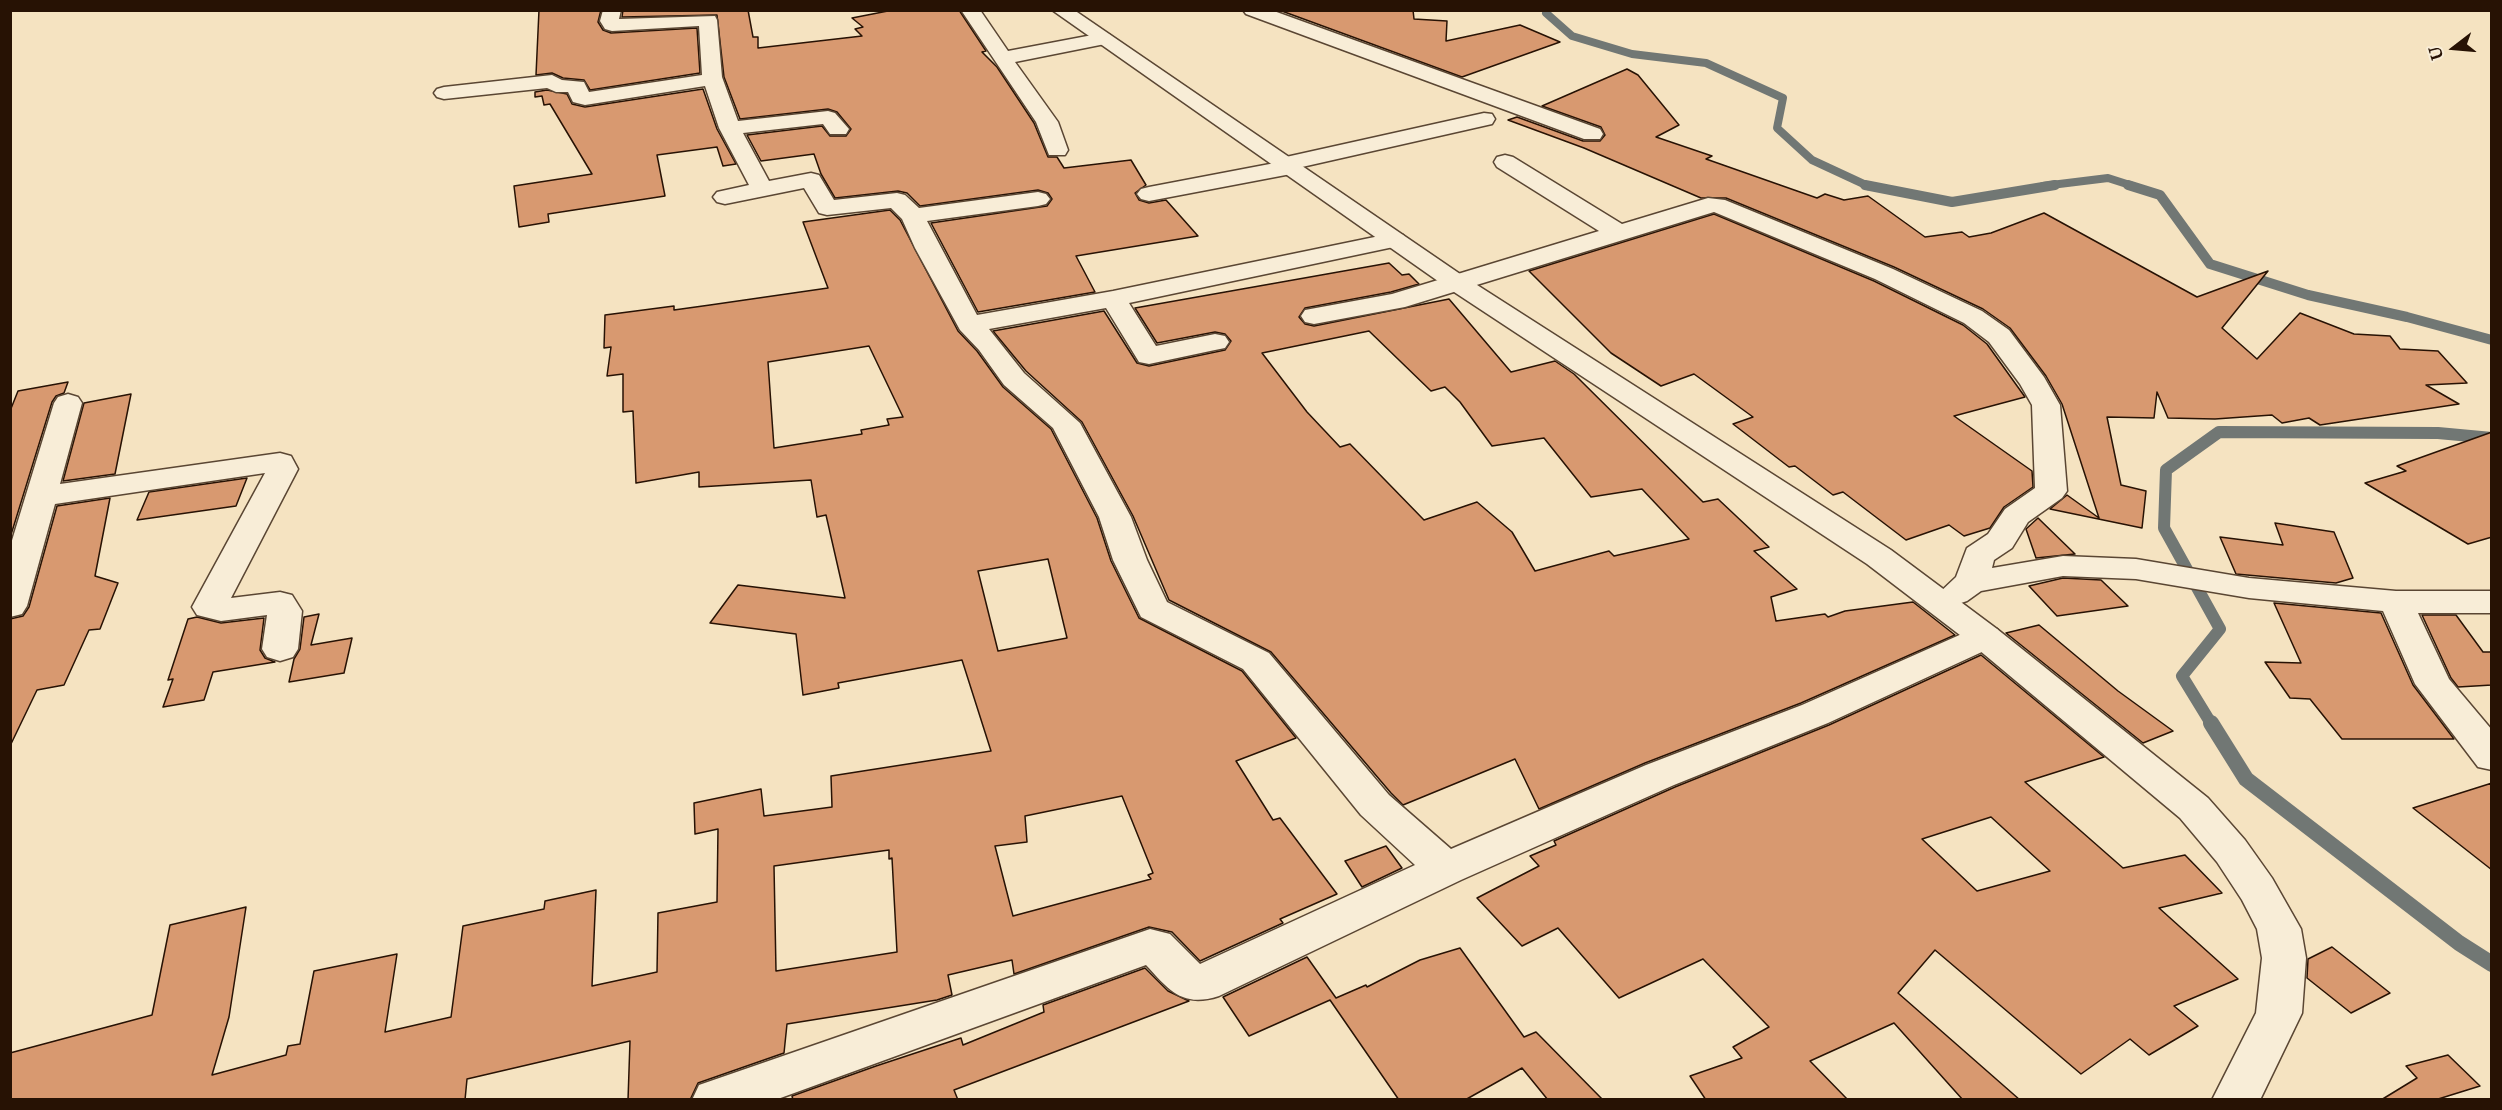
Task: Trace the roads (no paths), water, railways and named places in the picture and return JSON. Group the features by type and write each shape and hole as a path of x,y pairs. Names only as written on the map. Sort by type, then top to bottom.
{"street":[{"path":"612,10 609,21 612,25 707,19 713,79 730,128 762,189"},
{"path":"970,10 1047,122 1057,150"},
{"path":"1061,10 1454,281 1879,556 1942,603 2194,808 2231,850 2279,930 2284,958 2278,1013 2236,1100"},
{"path":"1252,10 1592,134"},
{"path":"1003,58 1103,39"},
{"path":"444,93 552,81 558,86 578,86 580,98 585,99 713,79"},
{"path":"730,128 828,117 838,129"},
{"path":"1149,194 1288,165 1484,119"},
{"path":"1505,162 1618,232"},
{"path":"725,197 811,180 823,206 827,208 895,199 913,216 927,248 969,324 989,344 1014,380 1065,423 1115,517 1130,560 1153,609 1256,661 1375,805 1446,869"},
{"path":"913,216 1038,199"},
{"path":"1314,316 1395,301 1438,289 1454,281 1708,205 1717,205 1884,274 1972,317 1999,336 2034,383 2046,405 2051,491 2016,516 2000,541 1979,555 1971,582"},
{"path":"969,324 1113,299 1394,240"},
{"path":"1113,299 1151,357 1215,342"},
{"path":"10,606 68,403"},
{"path":"43,496 280,462 283,469 209,607 221,610 280,603 285,610 280,649"},
{"path":"1942,603 1971,582 2064,566 2136,569 2249,588 2396,602 2492,602"},
{"path":"2396,602 2433,684 2492,757"},
{"path":"716,1100 1152,946 1188,981 1203,983 1446,869 1660,776 1815,714 1984,637"}],"waterway":[{"path":"1548,10 1546,13 1572,36 1632,54 1706,63 1783,98 1777,128 1812,160 1866,185"},
{"path":"2043,186 2108,178 2133,186"},
{"path":"1866,185 1952,202 2055,185"},
{"path":"2128,185 2160,195 2210,264 2308,295 2407,317 2492,340"},
{"path":"2212,725 2182,676 2220,629 2164,528 2166,470 2219,432 2438,433 2492,438"},
{"path":"2211,723 2246,779 2459,943 2492,964"}]}
